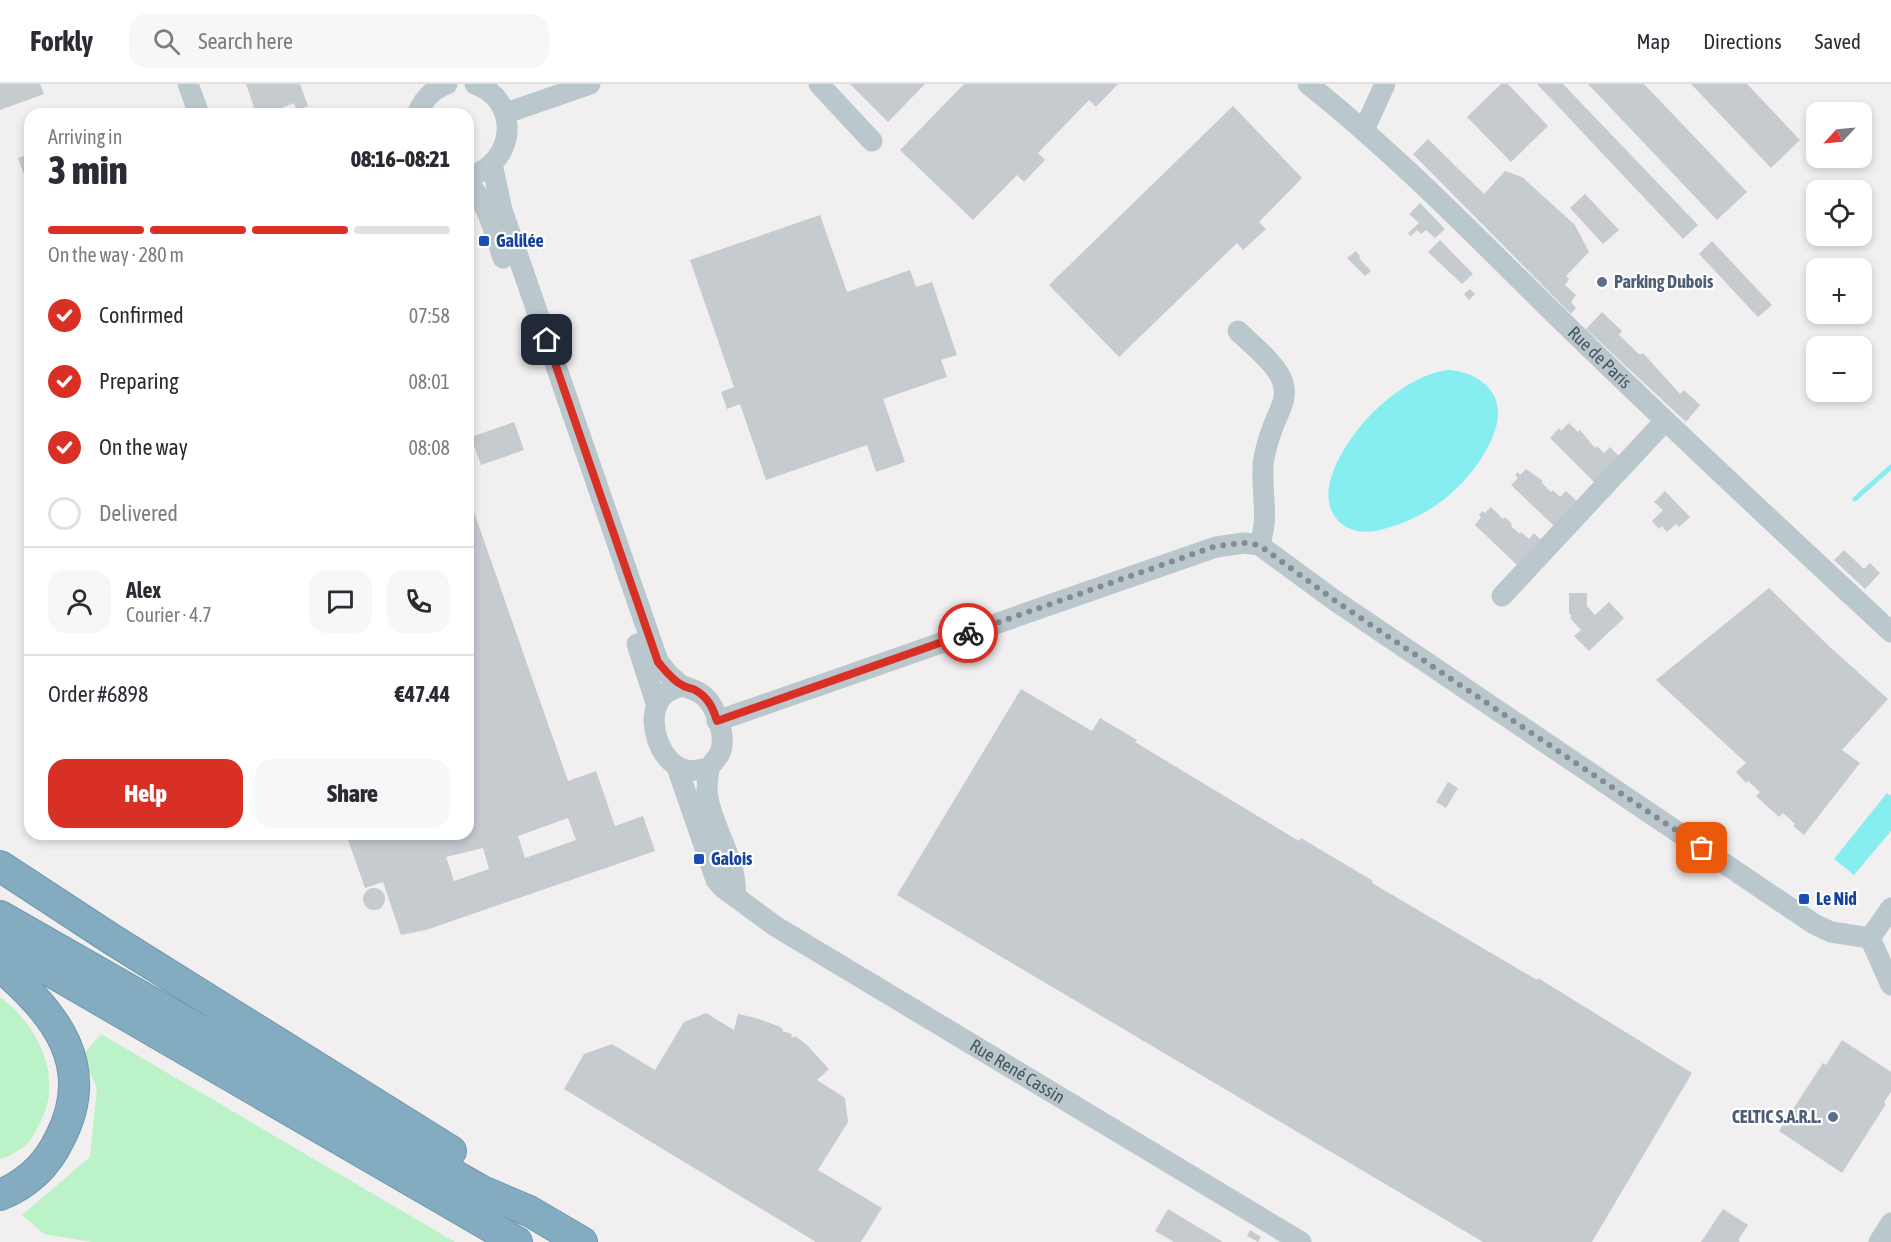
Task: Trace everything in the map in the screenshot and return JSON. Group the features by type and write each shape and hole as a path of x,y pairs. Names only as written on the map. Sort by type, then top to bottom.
{"highway":[{"path":"0,866 491,1176 530,1211"},
{"path":"0,916 482,1191 530,1211 582,1242"},
{"path":"0,942 517,1242"},
{"path":"0,966 32,995 47,1014 63,1039 75,1069 74,1096 69,1120 52,1154 31,1178 22,1185 0,1195"}],"street":[{"path":"188,84 197,108"},
{"path":"419,108 430,93 447,84"},
{"path":"474,173 483,171 501,153 507,141 508,126 506,113 500,102 492,93 476,84"},
{"path":"506,113 590,84"},
{"path":"819,84 872,141"},
{"name":"Rue de Paris","path":"1308,84 1364,130 1424,186 1665,421 1891,632"},
{"path":"1364,130 1385,84"},
{"path":"492,164 502,210 658,662 682,686 694,689 705,696 721,730 720,752 709,768 707,790 737,883 735,897"},
{"path":"474,189 489,215 657,706"},
{"path":"1238,331 1279,373 1285,391 1284,401 1273,426 1264,457 1265,522 1259,545"},
{"path":"1502,596 1665,421"},
{"path":"717,721 1216,546 1244,543 1259,545 1337,602 1814,924 1832,932 1870,939"},
{"path":"682,686 671,689 662,696 657,706 655,728 661,747 677,767 687,771 709,768"},
{"name":"Rue René Cassin","path":"677,767 716,880 760,917 1301,1242"},
{"path":"1870,939 1891,908"},
{"path":"1870,939 1891,985"},
{"path":"1879,1242 1891,1223"}],"green space":[{"path":"0,997 27,1023 37,1039 48,1073 49,1091 46,1109 31,1140 19,1150 0,1159"},
{"path":"101,1034 455,1242 92,1242 44,1234 22,1215 90,1157 97,1088 82,1056"}],"water":[{"path":"1449,370 1478,379 1486,385 1496,402 1498,412 1495,431 1472,472 1444,499 1407,521 1370,532 1354,530 1343,525 1332,512 1328,497 1337,462 1347,445 1370,415 1396,393 1431,374"},
{"path":"1887,793 1891,796 1891,831 1854,875 1834,859"}],"building":[{"path":"0,84 40,84 44,94 0,110"},
{"path":"246,84 300,84 308,106 296,108 294,103 281,108 251,108 254,107"},
{"path":"850,84 925,84 888,122"},
{"path":"964,84 1118,84 1096,107 1089,100 1038,153 1045,160 1024,182 1017,175 973,220 900,150"},
{"path":"1501,84 1508,84 1548,126 1511,162 1467,117"},
{"path":"1537,84 1563,84 1698,225 1683,239"},
{"path":"1588,84 1644,84 1747,192 1717,220"},
{"path":"1691,84 1747,84 1800,140 1771,168"},
{"path":"1233,106 1302,178 1259,222 1266,229 1243,250 1237,243 1119,357 1049,285"},
{"path":"1428,139 1484,194 1505,171 1522,177 1575,225 1589,252 1566,276 1569,279 1565,285 1576,295 1571,302 1576,308 1571,314 1413,154"},
{"path":"24,156 24,174 18,158"},
{"path":"1585,194 1619,230 1603,244 1570,208"},
{"path":"1420,203 1445,229 1435,238 1426,230 1421,234 1417,230 1411,236 1408,233 1419,223 1409,214"},
{"path":"820,215 847,292 910,270 916,287 932,282 957,355 941,360 947,377 883,399 905,462 876,472 867,445 766,480 740,404 727,409 721,392 734,387 690,260"},
{"path":"1440,240 1473,274 1462,284 1428,252"},
{"path":"1712,241 1772,305 1758,317 1699,254"},
{"path":"1356,251 1371,271 1365,276 1347,258"},
{"path":"1470,289 1475,294 1469,300 1464,294"},
{"path":"1602,312 1622,331 1619,335 1640,355 1643,353 1680,394 1684,390 1700,405 1686,422 1586,329"},
{"path":"514,422 524,450 481,465 474,445 474,436"},
{"path":"1569,423 1578,432 1580,430 1595,448 1597,446 1604,453 1610,447 1619,456 1595,483 1550,438 1559,428 1561,431"},
{"path":"1526,469 1543,481 1542,483 1551,492 1553,490 1560,497 1566,491 1578,502 1555,527 1511,485 1518,478 1515,475 1518,472 1520,475"},
{"path":"1665,491 1690,517 1679,527 1676,524 1667,532 1662,526 1659,529 1652,521 1663,510 1654,502"},
{"path":"1491,507 1503,519 1505,517 1520,534 1521,532 1529,539 1534,533 1542,541 1519,567 1475,525 1482,511 1485,513"},
{"path":"474,512 568,781 596,771 615,826 643,816 655,851 426,930 401,935 383,882 365,888 348,840 474,840","holes":["568,818 576,840 525,858 518,836","483,848 489,869 454,881 446,857"]},
{"path":"1844,550 1864,569 1870,563 1880,573 1865,589 1834,560"},
{"path":"1769,588 1888,699 1842,750 1860,763 1804,835 1783,813 1779,817 1756,796 1760,792 1748,781 1746,783 1736,772 1746,763 1656,680"},
{"path":"1569,593 1587,593 1587,606 1595,615 1609,602 1624,618 1589,651 1574,636 1581,630 1570,618 1572,616 1569,613"},
{"path":"1021,689 1092,731 1100,718 1137,740 1135,742 1299,841 1301,838 1373,881 1372,883 1537,980 1538,978 1692,1073 1592,1242 1483,1242 897,895"},
{"path":"1448,782 1458,788 1446,808 1436,802"},
{"path":"374,888 382,891 385,899 382,907 374,910 366,907 363,899 366,891"},
{"path":"706,1013 734,1030 738,1014 778,1026 783,1029 782,1031 792,1034 791,1036 794,1038 795,1036 808,1046 829,1069 817,1080 845,1098 848,1122 818,1170 882,1208 861,1242 816,1242 564,1089 584,1054 612,1044 655,1070 684,1022"},
{"name":"CELTIC S.A.R.L.","path":"1842,1040 1891,1072 1891,1092 1884,1102 1886,1104 1842,1173 1779,1131 1823,1063 1826,1065"},
{"path":"1168,1209 1223,1242 1174,1242 1155,1231"},
{"path":"1723,1209 1748,1225 1738,1240 1740,1242 1701,1242"},
{"path":"1250,1230 1261,1237 1258,1242 1247,1236"}],"waterway":[{"path":"1855,499 1891,467"}],"way so far":[{"path":"968,633 1216,546 1230,543 1259,545 1337,602 1702,848"}],"place":[{"name":"Galilée","path":"484,241"},
{"name":"Parking Dubois","path":"1602,282"},
{"name":"Galois","path":"699,859"},
{"name":"Le Nid","path":"1804,899"},
{"name":"CELTIC S.A.R.L.","path":"1833,1117"}],"route":[{"path":"547,340 658,662 682,686 694,689 705,696 717,721 968,633"}]}
